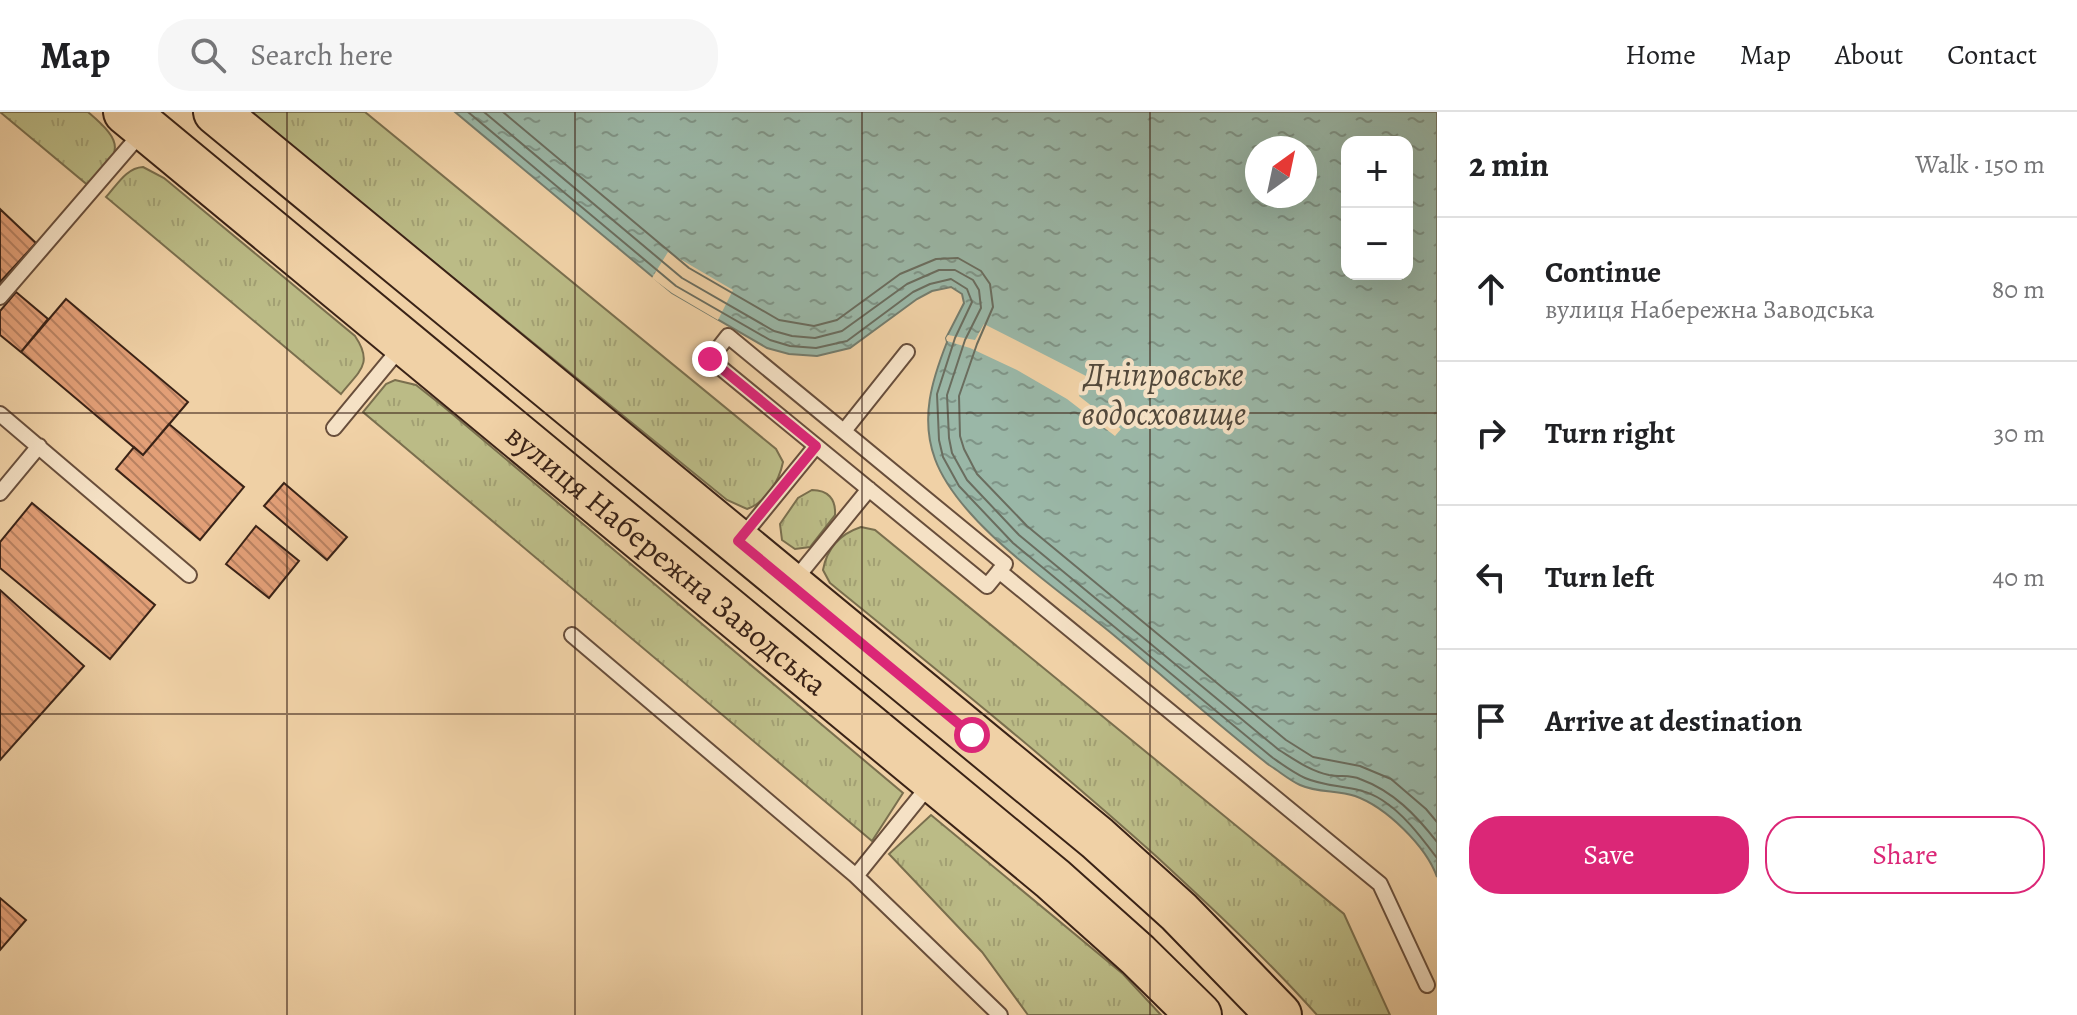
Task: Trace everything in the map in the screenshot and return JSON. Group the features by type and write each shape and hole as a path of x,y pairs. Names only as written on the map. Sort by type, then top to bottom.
{"main road":[{"name":"вулиця Набережна Заводська","path":"216,112 1097,838 1179,912 1279,1015"},
{"name":"вулиця Набережна Заводська","path":"136,120 1053,879 1199,1015"}],"lane":[{"path":"0,297 136,120"},
{"path":"728,336 1005,564 987,586 816,446 710,359 728,336"},
{"path":"334,428 404,343"},
{"path":"844,431 907,352"},
{"path":"0,414 189,575"},
{"path":"0,493 39,446"},
{"path":"738,541 816,446"},
{"path":"791,585 869,489"},
{"path":"999,571 1380,884 1427,985"},
{"path":"572,635 856,876 1000,1015"},
{"path":"856,876 933,780"}],"green space":[{"path":"0,112 88,112 114,141 113,156 90,187"},
{"path":"249,112 365,112 776,449 783,462 771,490 760,502 747,509 727,500"},
{"path":"143,167 164,178 355,336 364,361 341,394 106,197 127,174"},
{"path":"395,380 416,385 444,407 903,793 872,841 363,412 386,384"},
{"path":"812,490 830,496 835,515 810,547 795,549 782,540 780,524 798,498"},
{"path":"861,527 875,530 1344,914 1390,1015 1317,1015 1259,954 1157,857 1036,752 830,583 823,570 831,549 841,538"},
{"path":"931,815 1123,974 1161,1015 1028,1015 982,952 889,854"}],"water":[{"name":"Дніпровське водосховище","path":"455,112 1437,112 1437,877 1424,853 1392,818 1355,796 1300,785 1269,765 1012,553 965,507 947,483 935,459 928,429 933,385 946,338 964,303 962,294 951,287 932,291 850,348 817,356 789,354 767,348 672,293"}],"pier":[{"path":"668,252 733,290 718,320 652,278"},
{"path":"984,324 1088,377 1079,396 1121,429 1115,436 1067,399 1017,370 947,341 948,335 975,340"}],"building":[{"path":"0,209 36,243 0,282"},
{"path":"16,292 48,319 21,352 0,335 0,311"},
{"path":"66,299 188,402 143,455 21,352"},
{"path":"169,424 244,487 200,540 116,469 134,447 143,455"},
{"path":"284,483 347,537 327,560 264,506"},
{"path":"32,503 155,605 110,659 0,568 0,542"},
{"path":"256,526 299,561 269,598 226,564"},
{"path":"0,590 84,666 0,760"},
{"path":"0,898 26,920 0,950"}],"route":[{"path":"710,359 816,446 738,541 972,735"}]}
